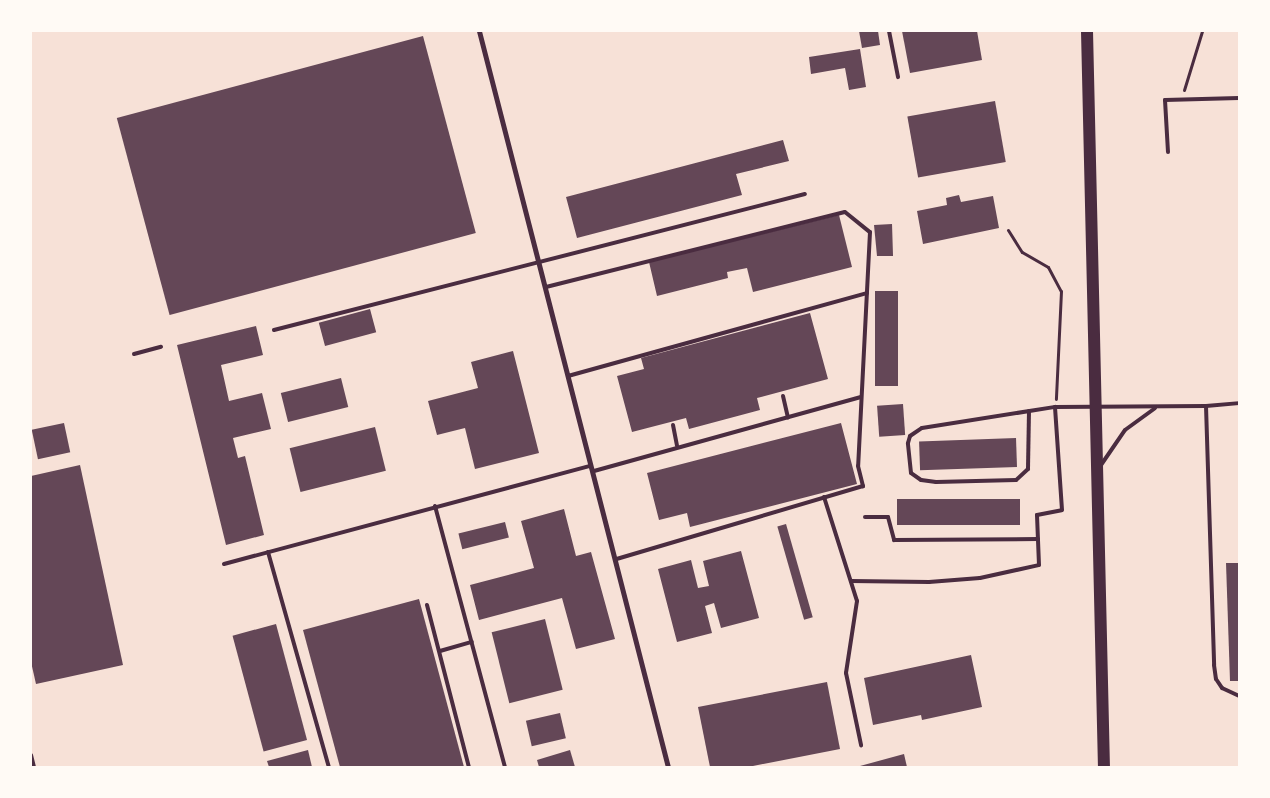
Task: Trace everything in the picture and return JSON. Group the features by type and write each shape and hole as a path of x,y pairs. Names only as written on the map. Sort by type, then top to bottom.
{"main road":[{"path":"1088,31 1104,767"}],"street":[{"path":"479,31 617,559 668,767"}],"lane":[{"path":"889,31 898,77"},
{"path":"1168,152 1165,100 1239,98"},
{"path":"274,330 805,194"},
{"path":"546,287 845,212 870,232 858,466 863,486 617,559"},
{"path":"568,376 866,293"},
{"path":"134,354 161,347"},
{"path":"783,396 788,416"},
{"path":"224,564 435,506 593,468 861,397"},
{"path":"1029,411 1028,469 1016,480 936,482 922,480 911,473 908,443 916,431 1029,411 1055,407 1096,405 1206,406 1239,403"},
{"path":"1206,406 1214,665 1216,679 1222,688 1239,696"},
{"path":"851,581 929,582 980,578 1040,566 1037,515 1062,510 1055,407"},
{"path":"1097,472 1125,430 1157,407"},
{"path":"673,425 677,446"},
{"path":"824,497 857,601 846,673 861,745"},
{"path":"435,506 505,767"},
{"path":"865,517 888,517 894,540 1038,539"},
{"path":"268,552 329,767"},
{"path":"427,605 469,767"},
{"path":"440,651 472,642"},
{"path":"31,755 34,767"}],"path":[{"path":"1181,100 1202,31"},
{"path":"1008,230 1022,252 1048,267 1061,291 1055,407"}],"building":[{"path":"859,31 878,31 880,45 862,48"},
{"path":"902,31 977,31 982,60 910,73"},
{"path":"423,36 476,233 170,315 117,118"},
{"path":"860,49 866,87 849,90 845,68 811,74 809,57"},
{"path":"995,101 1006,162 918,178 907,116"},
{"path":"783,140 789,161 736,174 742,195 577,238 566,197"},
{"path":"959,195 961,202 993,196 999,228 923,244 917,211 947,205 946,198"},
{"path":"839,215 852,267 753,292 747,268 727,272 728,278 657,296 649,262"},
{"path":"892,224 893,256 877,256 874,225"},
{"path":"875,291 898,291 898,386 875,386"},
{"path":"370,309 376,332 325,346 319,323"},
{"path":"810,313 828,379 757,398 760,410 689,429 686,418 632,432 617,376 644,369 641,358"},
{"path":"256,326 263,355 221,365 229,401 262,393 271,429 233,438 238,458 245,456 264,535 226,545 177,345"},
{"path":"513,351 539,453 475,469 465,428 437,435 428,401 478,388 471,362"},
{"path":"341,378 348,407 288,422 281,393"},
{"path":"903,404 905,435 879,437 877,406"},
{"path":"64,423 70,452 38,459 32,430"},
{"path":"841,423 857,484 690,527 687,513 659,520 647,473"},
{"path":"375,427 386,471 301,492 290,448"},
{"path":"1016,438 1017,467 920,470 919,441"},
{"path":"80,465 123,665 36,684 31,662 31,476"},
{"path":"897,499 1020,499 1020,525 897,525"},
{"path":"564,509 576,556 591,552 615,639 576,649 562,598 479,620 470,585 534,568 521,521"},
{"path":"505,522 509,538 462,549 458,534"},
{"path":"786,524 813,617 804,620 777,526"},
{"path":"741,551 759,618 721,628 714,603 705,606 712,633 677,642 658,569 691,560 698,588 709,586 703,561"},
{"path":"1226,563 1239,563 1239,681 1230,681"},
{"path":"419,599 464,767 340,767 303,630"},
{"path":"545,619 563,690 509,703 492,632"},
{"path":"276,624 307,740 264,752 233,636"},
{"path":"971,655 982,707 922,720 921,715 873,725 864,678"},
{"path":"827,682 840,749 748,767 710,767 698,707"},
{"path":"560,713 566,738 532,746 526,721"},
{"path":"308,750 312,767 269,767 267,761"},
{"path":"570,750 575,767 539,767 537,760"},
{"path":"904,754 907,767 860,767 860,766"}]}
